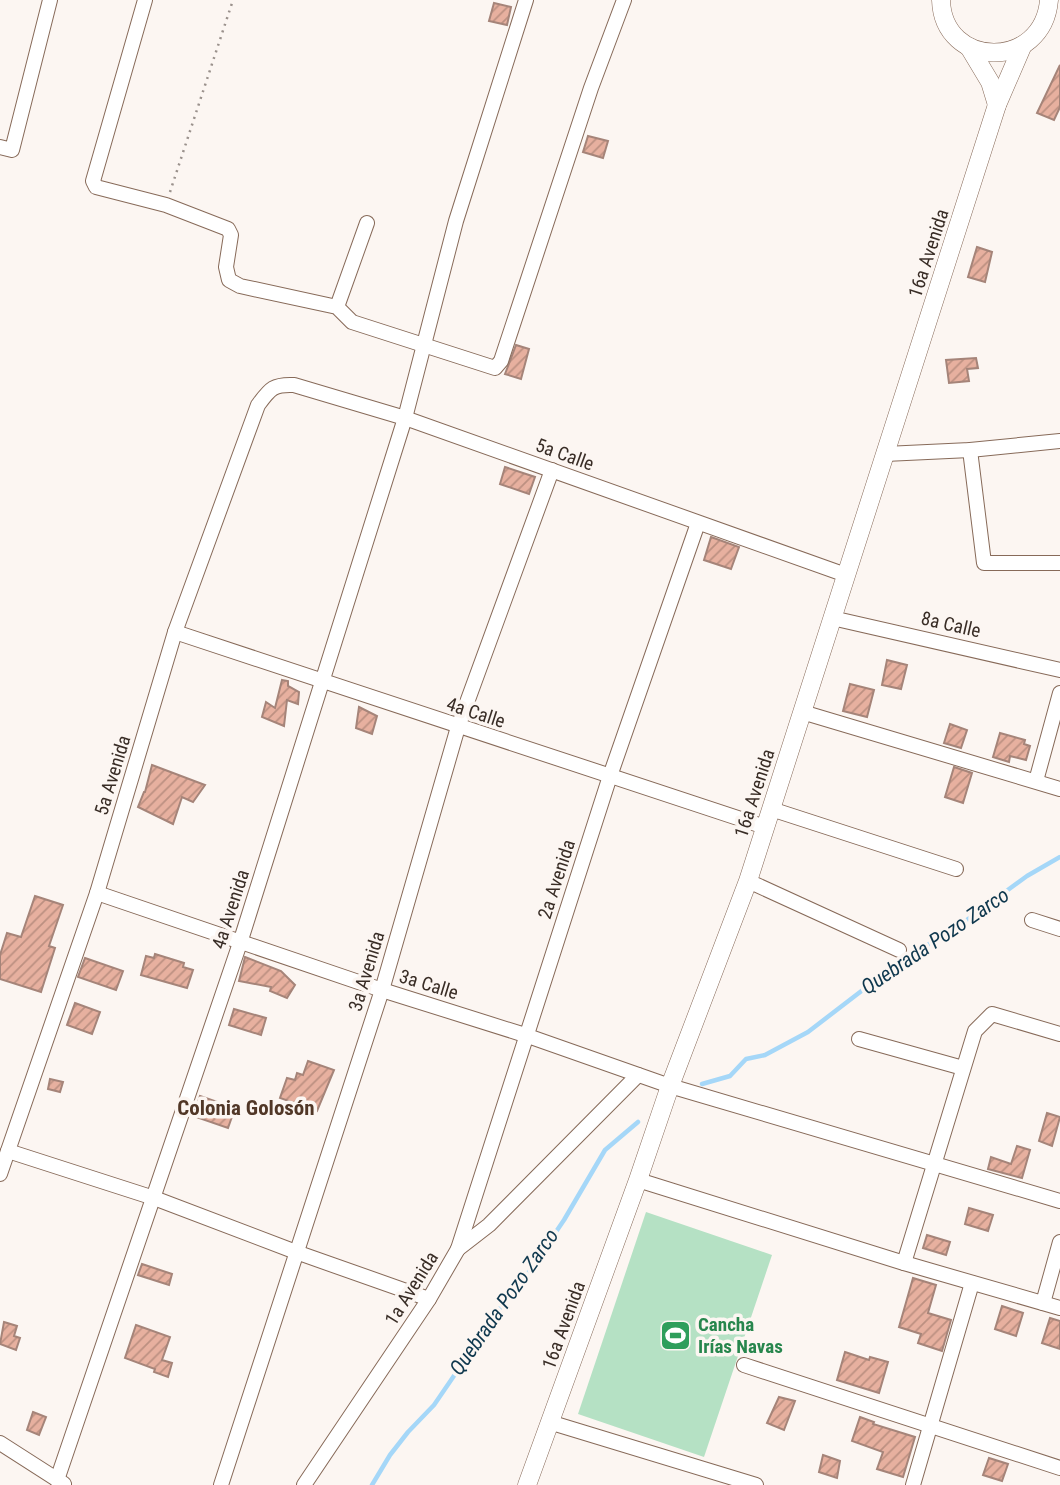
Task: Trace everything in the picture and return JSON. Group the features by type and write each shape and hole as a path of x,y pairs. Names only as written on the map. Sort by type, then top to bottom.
{"street":[{"path":"0,147 12,150 50,0"},
{"path":"145,0 93,181 96,187 166,205 228,229 231,235 226,267 229,280 240,286 337,307 352,322 495,368 501,361 591,88 624,0"},
{"name":"4a Avenida","path":"61,1482 240,943 323,680 405,418 456,221 526,0"},
{"path":"941,0 945,21 955,36 969,47 986,53 1004,53 1022,47"},
{"path":"1045,20 1049,0"},
{"path":"1045,20 1060,9"},
{"name":"16a Avenida","path":"527,1485 670,1086 748,881 997,105 1022,47 1036,35 1045,20"},
{"path":"969,47 990,82 997,105"},
{"path":"337,307 368,223"},
{"name":"5a Calle","path":"269,390 279,384 294,385 405,418 846,575"},
{"name":"5a Avenida","path":"0,1174 97,893 176,632 258,405 269,390"},
{"path":"885,454 970,450 1060,441"},
{"path":"970,450 984,563 1060,563"},
{"name":"3a Avenida","path":"221,1485 382,990 458,727 552,470"},
{"name":"2a Avenida","path":"458,1249 610,776 698,523"},
{"name":"8a Calle","path":"832,618 1060,670"},
{"name":"4a Calle","path":"176,632 610,776 956,869"},
{"path":"1036,780 1060,693"},
{"path":"802,712 1060,789"},
{"path":"748,881 899,950"},
{"name":"3a Calle","path":"97,893 670,1086 1060,1200"},
{"path":"1032,920 1060,929"},
{"path":"904,1263 975,1031 992,1014 1060,1034"},
{"path":"859,1039 963,1068"},
{"name":"1a Avenida","path":"304,1485 429,1299 458,1249 489,1225 638,1075"},
{"path":"8,1151 154,1198 429,1299"},
{"path":"638,1180 904,1263 1060,1308"},
{"path":"1043,1303 1060,1242"},
{"path":"913,1485 972,1283"},
{"path":"744,1365 1060,1468"},
{"path":"549,1422 718,1480 756,1485"},
{"path":"0,1444 61,1482"}],"path":[{"path":"166,205 233,0"}],"green space":[{"name":"Cancha Irías Navas","path":"646,1212 772,1255 704,1457 578,1414"}],"building":[{"path":"494,3 511,7 507,25 489,21"},
{"path":"1060,65 1060,107 1054,120 1037,113"},
{"path":"588,136 608,141 603,158 583,152"},
{"path":"977,247 992,252 985,282 968,277"},
{"path":"516,345 529,349 521,379 505,374"},
{"path":"976,358 978,368 967,369 969,381 949,383 946,360"},
{"path":"505,467 535,477 529,494 500,484"},
{"path":"711,537 739,547 731,569 704,560"},
{"path":"887,660 907,665 901,689 882,685"},
{"path":"282,680 288,681 288,686 299,692 298,704 287,700 284,726 262,717 266,702 275,708"},
{"path":"850,684 874,690 867,717 843,711"},
{"path":"359,707 377,716 372,734 356,728"},
{"path":"950,724 967,730 961,748 944,743"},
{"path":"1000,733 1025,740 1024,744 1030,746 1026,760 1010,756 1009,762 993,757"},
{"path":"152,765 205,785 193,802 182,797 173,824 138,807"},
{"path":"954,767 972,773 963,803 945,797"},
{"path":"35,896 63,905 49,946 55,948 41,992 0,979 0,955 7,933 21,937"},
{"path":"155,954 184,963 183,967 193,970 187,988 141,975 146,956 154,958"},
{"path":"245,957 281,971 295,985 287,998 270,991 271,987 239,981"},
{"path":"85,958 123,971 116,990 78,977"},
{"path":"75,1003 100,1012 92,1034 67,1025"},
{"path":"234,1009 266,1018 261,1035 229,1025"},
{"path":"308,1061 334,1070 317,1111 280,1098 287,1078 295,1080 297,1073 303,1075"},
{"path":"50,1079 63,1082 60,1092 48,1089"},
{"path":"200,1096 235,1108 228,1128 193,1116"},
{"path":"1047,1113 1060,1117 1052,1146 1039,1141"},
{"path":"1017,1146 1030,1150 1022,1178 988,1169 991,1157 1011,1164"},
{"path":"969,1208 993,1215 988,1231 965,1224"},
{"path":"927,1235 950,1242 946,1255 923,1248"},
{"path":"142,1264 172,1274 169,1285 138,1275"},
{"path":"913,1278 936,1285 928,1313 951,1320 942,1351 918,1343 921,1334 899,1327"},
{"path":"1002,1306 1023,1313 1016,1336 995,1329"},
{"path":"1050,1318 1060,1321 1060,1349 1042,1343"},
{"path":"4,1322 17,1326 14,1336 20,1338 16,1350 0,1344"},
{"path":"136,1325 170,1337 162,1360 172,1363 168,1377 125,1358"},
{"path":"845,1352 869,1360 870,1357 888,1362 879,1393 837,1380"},
{"path":"779,1397 795,1401 784,1430 767,1423"},
{"path":"33,1412 46,1417 39,1435 27,1430"},
{"path":"860,1417 874,1422 873,1424 915,1437 903,1477 877,1469 883,1452 852,1441"},
{"path":"823,1455 840,1461 837,1478 819,1472"},
{"path":"989,1458 1008,1464 1002,1481 983,1475"}],"waterway":[{"name":"Quebrada Pozo Zarco","path":"702,1084 730,1076 746,1059 765,1055 808,1032 894,966 964,922 1027,876 1060,857"},
{"name":"Quebrada Pozo Zarco","path":"372,1485 390,1455 434,1405 501,1307 526,1276 564,1220 605,1150 638,1122"}],"place":[{"name":"Cancha Irías Navas","path":"675,1335"}],"district":[{"name":"Colonia Golosón","path":"246,1108"}]}
